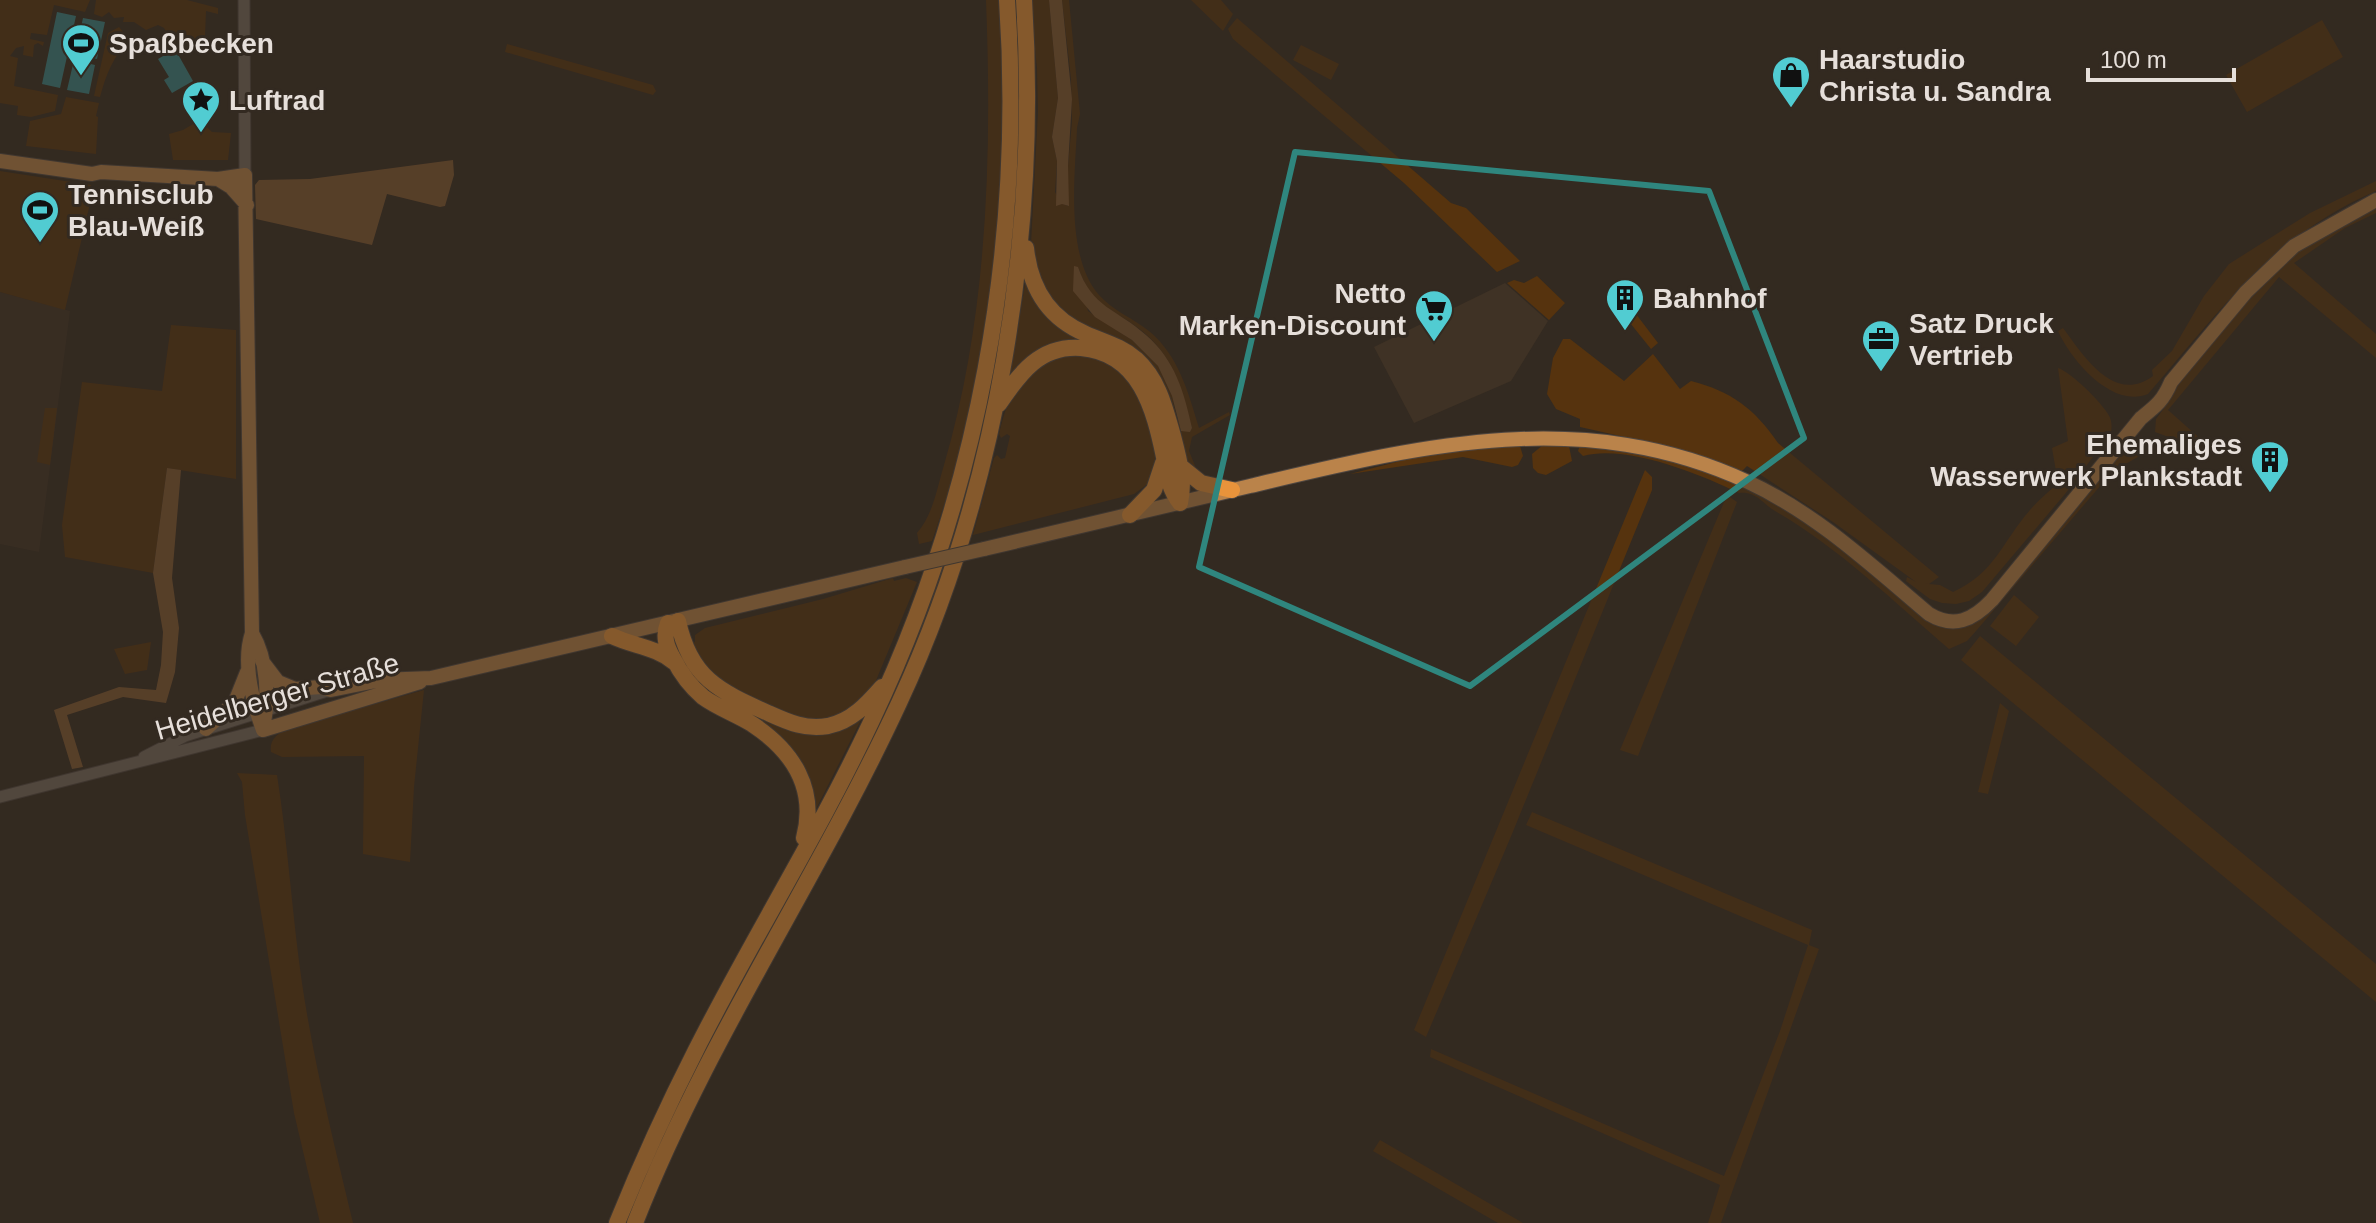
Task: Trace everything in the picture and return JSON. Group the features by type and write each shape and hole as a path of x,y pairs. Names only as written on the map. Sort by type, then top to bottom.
{"highway":[{"path":"617,1223 641,1164 697,1048 872,721 930,579 949,521 990,348 1006,222 1011,108 1007,0"},
{"path":"635,1223 697,1084 899,703 956,552 993,412 1012,306 1023,214 1027,79 1024,0"},
{"path":"1023,214 1029,270 1040,297 1060,319 1128,353 1147,372 1164,404 1180,466 1184,485 1180,503"},
{"path":"993,412 1016,377 1040,357 1062,349 1095,351 1119,361 1142,385 1150,402 1171,490 1180,503"},
{"path":"1130,515 1154,490 1164,457"},
{"path":"1180,466 1201,483 1232,490"},
{"path":"673,622 692,662 709,683 791,724 827,726 846,719 862,709 892,677"},
{"path":"673,622 665,638 676,663 703,697 750,723 772,740 800,774 808,798 809,817 797,864"},
{"path":"612,636 660,652 676,663"}],"main road":[{"path":"0,153 93,166 101,172"},
{"path":"0,161 92,174 218,179 245,175 250,589 252,633 260,647 256,665 235,702 206,729"},
{"path":"218,179 231,187 247,205"},
{"path":"2144,414 2152,412 2206,337 2294,246 2376,200"},
{"path":"256,665 289,688 321,687 331,690 381,680 431,678 1386,456 1459,442 1524,437 1574,438 1661,451 1751,483 1822,525 1937,619 1960,622 1983,610 2144,414 2151,399 2171,382"},
{"path":"256,665 263,730"},
{"name":"Heidelberger Straße","path":"263,730 431,678"}],"street":[{"path":"244,0 245,175"},
{"name":"Heidelberger Straße","path":"137,760 164,745 206,729 331,690"},
{"name":"Heidelberger Straße","path":"0,797 263,730"}],"highlighted area":[{"path":"1295,152 1709,191 1804,438 1470,686 1199,567"}],"shaded area":[{"path":"0,0 90,0 85,12 54,5 47,35 31,33 30,39 44,42 43,46 38,43 34,45 33,57 23,55 24,46 16,48 10,56 18,58 14,86 58,95 55,111 31,117 17,115 18,106 0,103"},
{"path":"96,0 187,0 218,8 218,14 206,11 205,37 193,50 182,41 169,37 158,25 146,30 134,22 123,22 124,17 114,18 109,12 102,17 94,14"},
{"path":"986,0 1002,0 1003,175 984,347 960,458 932,541 919,544 917,533 934,501 959,408 978,293 987,176"},
{"path":"1030,0 1049,0 1058,98 1052,137 1057,161 1055,192 1061,203 1068,206 1071,79 1062,0 1069,0 1080,114 1074,215 1081,259 1088,279 1099,295 1110,306 1149,331 1168,352 1181,375 1199,428 1229,412 1230,415 1192,437 1189,451 1198,473 1187,466 1170,409 1040,288 1031,244 1038,112","holes":["1078,267 1084,282 1100,302 1140,329 1160,349 1178,381 1192,428 1190,432 1177,420 1172,396 1158,366 1132,340 1088,311"]},
{"path":"1049,0 1062,0 1072,99 1069,206 1056,206 1057,161 1052,137 1058,98"},
{"path":"1191,0 1221,0 1233,14 1223,31"},
{"path":"1237,18 1451,203 1466,208 1520,261 1497,272 1404,183 1233,39 1228,29"},
{"path":"2322,20 2343,57 2247,112 2226,75"},
{"path":"119,27 130,40 111,66 100,97 94,96 108,33"},
{"path":"507,44 653,85 656,91 653,95 505,52"},
{"path":"1301,45 1339,64 1331,80 1293,60"},
{"path":"66,97 99,103 96,154 26,146 30,121 61,114"},
{"path":"200,120 212,132 231,133 228,160 173,160 169,134"},
{"path":"453,160 454,175 445,206 387,194 372,245 256,219 255,185 259,180 310,179"},
{"name":"Tennisclub Blau-Weiß","path":"0,171 91,185 92,195 65,310 0,292"},
{"path":"2376,181 2376,191 2340,209 2277,253 2224,306 2148,394 2134,397 2121,395 2094,379 2072,355 2058,331 2063,328 2090,363 2113,381 2125,385 2139,383 2153,376 2152,370 2172,351 2204,296 2229,264 2310,213"},
{"path":"2376,204 2376,213 2345,228 2294,263 2376,334 2376,358 2279,277 2168,410 2213,450 2205,460 2185,443 2155,432 2156,419 2165,407 2162,403 2238,310 2299,251"},
{"path":"1074,266 1078,267 1098,300 1146,335 1164,355 1182,389 1192,428 1190,432 1181,431 1172,396 1158,366 1132,340 1095,317 1073,291"},
{"path":"1537,276 1565,303 1549,320 1507,283 1514,280 1524,283"},
{"path":"1026,278 1034,293 1145,383 1077,344 1010,376"},
{"path":"1505,283 1548,321 1511,381 1414,423 1374,347"},
{"path":"1614,285 1658,343 1651,349 1606,293"},
{"path":"0,292 70,311 39,552 0,544"},
{"path":"171,325 236,330 236,479 167,468 153,573 65,557 62,525 82,382 162,391"},
{"path":"1563,339 1570,339 1624,381 1653,354 1680,389 1691,381 1718,390 1741,403 1760,420 1778,443 1939,577 1929,584 1917,583 1940,585 1953,592 1979,576 2030,510 2058,483 2052,448 2068,441 2058,368 2093,395 2109,416 2111,433 2065,494 1982,592 1969,601 1942,603 1930,599 1906,581 1907,577 1916,582 1833,522 1747,466 1741,472 1647,442 1580,427 1580,419 1556,409 1547,394 1553,358"},
{"path":"1059,354 1101,357 1132,384 1146,413 1157,463 1149,483 1134,494 973,535 994,458 997,455 1005,458 1010,436 1007,434 1001,438 999,434 1012,394 1033,372"},
{"path":"45,408 57,408 50,465 37,462"},
{"path":"2133,438 2146,440 2145,453 2113,471 1967,641 1949,649 1843,558 1755,496 1641,457 1600,453 1583,456 1578,451 1580,445 1602,445 1696,467 1766,497 1823,531 1926,616 1971,624"},
{"path":"1481,445 1520,446 1523,456 1518,465 1512,467 1463,457 1350,474 1431,453"},
{"path":"1543,445 1569,446 1572,461 1546,475 1538,473 1533,468 1532,454"},
{"path":"167,468 181,470 172,578 179,628 175,672 166,703 123,697 67,715 83,767 72,769 54,710 119,687 156,690 163,632 153,573"},
{"path":"1645,470 1652,477 1652,490 1426,1037 1414,1030"},
{"path":"1727,495 1737,502 1638,756 1620,750"},
{"path":"893,578 894,581 906,578 917,582 872,690 841,717 797,721 710,676 691,643 695,642 695,635 705,628"},
{"path":"2014,595 2039,617 2016,646 1990,626"},
{"path":"1980,636 2376,964 2376,1002 1961,660"},
{"path":"672,637 681,654 796,730 864,714 813,815 807,778 686,671"},
{"path":"151,642 147,670 125,674 114,649"},
{"path":"424,690 410,862 363,854 364,756 282,757 271,752 271,744 277,735 287,729"},
{"path":"2000,703 2009,711 1988,794 1978,792"},
{"path":"237,773 277,775 307,1013 353,1223 320,1223 294,1113 242,782"},
{"path":"1532,812 1812,930 1809,945 1819,949 1721,1223 1708,1223 1720,1185 1430,1057 1431,1049 1724,1176 1780,1031 1808,945 1526,825"},
{"path":"1380,1140 1523,1223 1498,1223 1373,1151"}],"water":[{"path":"57,12 76,16 60,88 42,84"},
{"path":"83,18 105,22 97,59 75,54"},
{"path":"175,49 193,81 172,93 164,80 169,77 158,59"},
{"name":"Spaßbecken","path":"74,60 95,65 89,94 67,90"}],"place":[{"name":"Spaßbecken","path":"81,77"},
{"name":"Haarstudio Christa u. Sandra","path":"1791,109"},
{"name":"Luftrad","path":"201,134"},
{"name":"Tennisclub Blau-Weiß","path":"40,244"},
{"name":"Bahnhof","path":"1625,332"},
{"name":"Netto Marken-Discount","path":"1434,343"},
{"name":"Satz Druck Vertrieb","path":"1881,373"},
{"name":"Ehemaliges Wasserwerk Plankstadt","path":"2270,494"}]}
